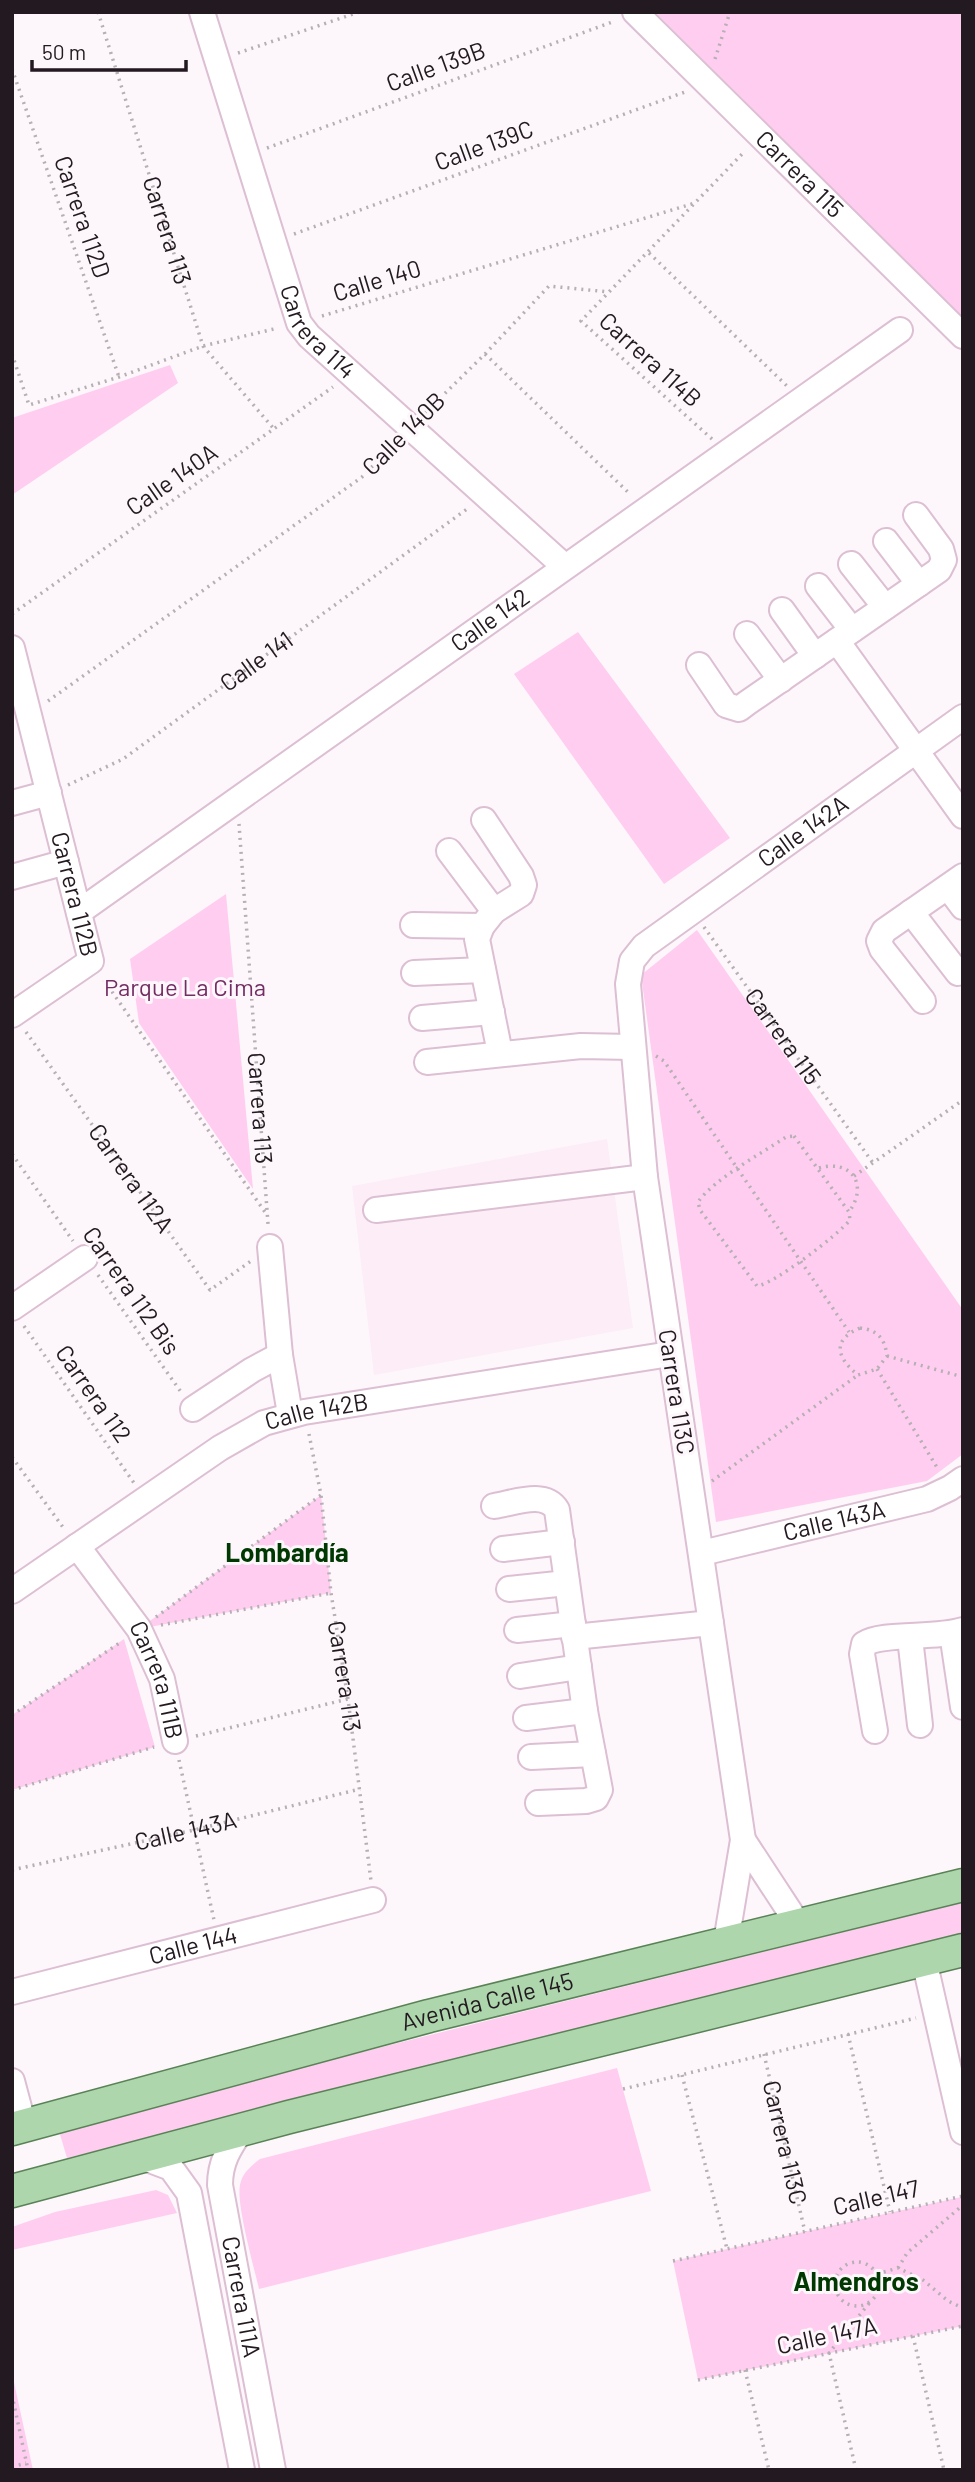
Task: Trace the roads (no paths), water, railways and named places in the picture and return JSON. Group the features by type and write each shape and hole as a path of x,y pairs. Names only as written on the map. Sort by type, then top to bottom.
{"main road":[{"name":"Avenida Calle 145","path":"18,2127 429,2016 963,1885"},
{"path":"12,2190 242,2129 963,1950"}],"street":[{"name":"Carrera 114","path":"202,12 299,323 309,336 564,566"},
{"name":"Carrera 115","path":"636,13 963,336"},
{"name":"Calle 142","path":"79,912 900,330"},
{"path":"699,665 726,705 739,709 781,680 939,570 944,560 941,549 916,515"},
{"path":"886,541 919,584"},
{"path":"851,564 885,607"},
{"path":"818,586 915,751 963,816"},
{"path":"782,610 814,656"},
{"path":"747,634 781,680"},
{"name":"Carrera 112B","path":"12,648 21,717 49,793 91,961 13,1011"},
{"name":"Calle 142A","path":"644,946 963,717"},
{"path":"12,803 49,793"},
{"path":"484,820 521,876 524,886 521,894 488,918 477,939 500,1053"},
{"path":"449,851 488,918"},
{"path":"12,877 66,862"},
{"path":"923,1001 879,941 884,931 955,881 963,908"},
{"path":"911,912 958,973"},
{"path":"413,925 488,918"},
{"name":"Carrera 113C","path":"644,946 632,961 628,984 645,1177 743,1840 726,1942"},
{"path":"414,973 483,970"},
{"path":"422,1018 492,1012"},
{"path":"426,1062 581,1046 632,1047"},
{"path":"376,1210 645,1177"},
{"path":"270,1247 280,1355 297,1413"},
{"path":"16,1314 85,1258"},
{"name":"Calle 142B","path":"12,1591 220,1448 264,1423 297,1413 670,1354"},
{"path":"192,1409 280,1355"},
{"name":"Calle 143A","path":"702,1553 927,1499 957,1484"},
{"path":"494,1506 544,1498 552,1501 557,1510 585,1711 600,1790 596,1798 586,1801 538,1803"},
{"path":"503,1549 562,1542"},
{"name":"Carrera 111B","path":"77,1546 139,1629 162,1679 175,1741"},
{"path":"509,1589 567,1583"},
{"path":"517,1630 711,1623"},
{"path":"875,1731 862,1654 864,1644 871,1640 957,1631 963,1707"},
{"path":"910,1638 920,1725"},
{"path":"520,1676 579,1667"},
{"path":"526,1718 585,1711"},
{"path":"531,1757 593,1754"},
{"name":"Carrera 113C","path":"743,1840 798,1924"},
{"name":"Calle 144","path":"12,1992 373,1900"},
{"path":"924,1960 963,2132"},
{"path":"12,2081 18,2127"},
{"name":"Carrera 111A","path":"242,2129 225,2154 219,2185 273,2470"},
{"name":"Carrera 111A","path":"139,2156 171,2168 189,2193 242,2470"}],"district":[{"name":"Lombardía","path":"287,1553"},
{"name":"Almendros","path":"856,2282"}],"park label":[{"name":"Parque La Cima","path":"185,988"}]}
